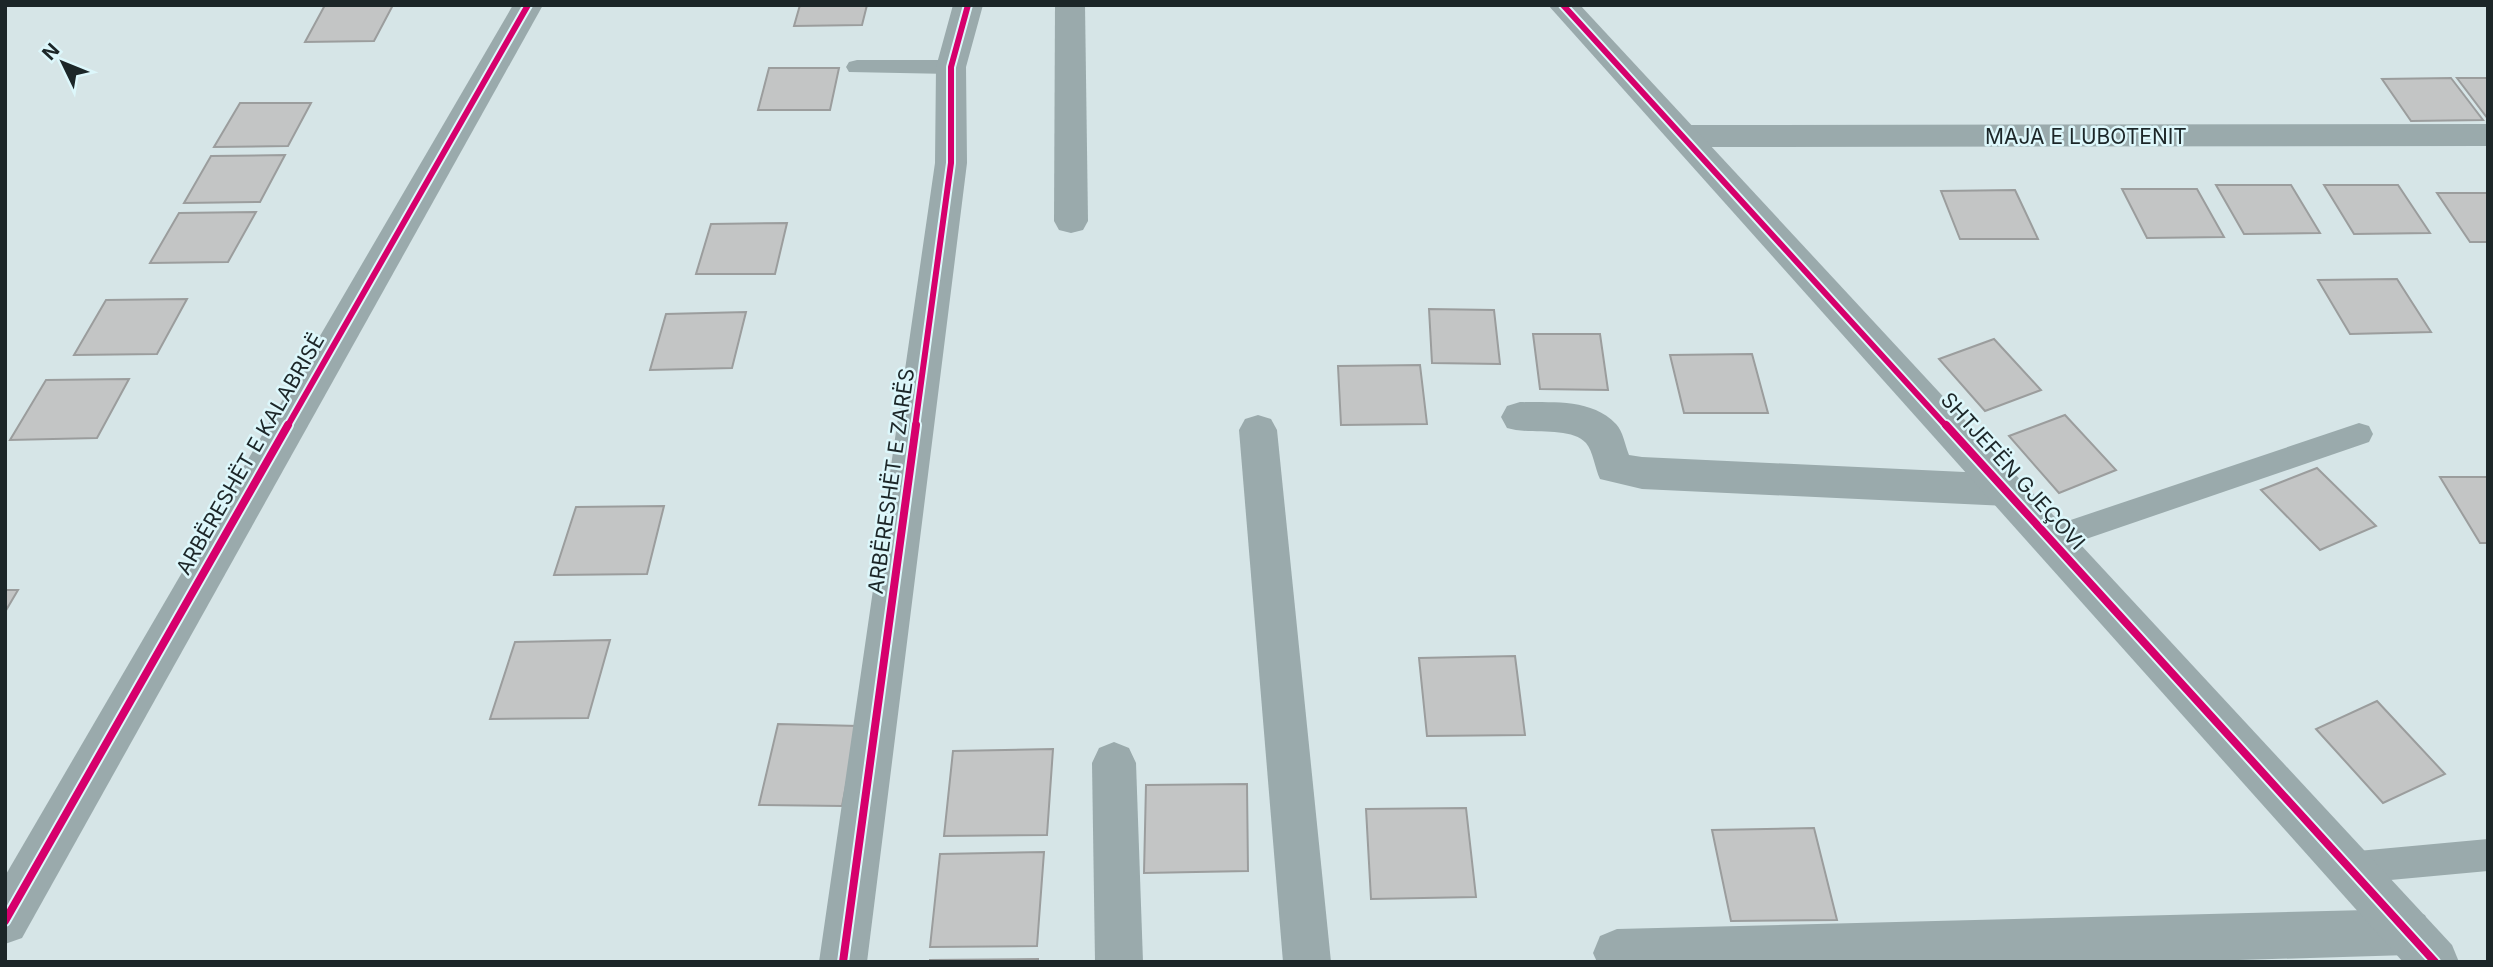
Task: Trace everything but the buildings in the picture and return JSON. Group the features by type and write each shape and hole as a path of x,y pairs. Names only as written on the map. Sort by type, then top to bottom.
{"street":[{"name":"ARBËRESHËT E KALABRISË","path":"5,921 528,5"},
{"name":"ARBËRESHËT E ZARËS","path":"843,962 951,163 951,67 968,5"},
{"path":"1070,5 1070,221"},
{"name":"SHTJEFËN GJEÇOVI","path":"1563,5 2421,947"},
{"name":"MAJA E LUBOTENIT","path":"1684,136 2488,135"},
{"path":"1520,417 1579,419 1603,435 1614,468 1642,473 2007,490"},
{"path":"1258,430 1307,962"},
{"path":"1114,763 1119,962"},
{"path":"1617,953 2421,947"}],"lane":[{"path":"857,67 951,67"},
{"path":"2051,538 2359,434"},
{"path":"2347,868 2488,855"}],"cycle path":[{"path":"5,921 528,5"},
{"path":"843,962 951,163 951,67 968,5"},
{"path":"1563,5 2435,962"}]}
